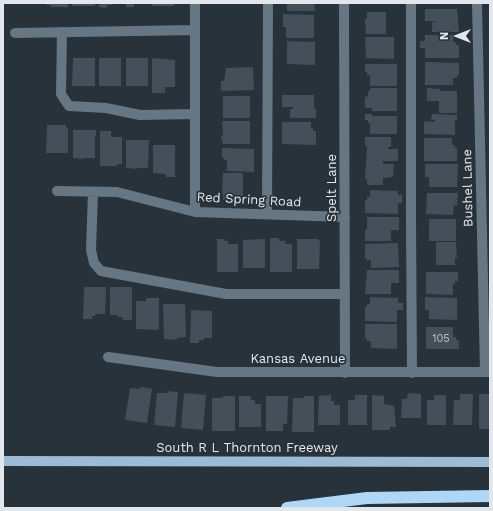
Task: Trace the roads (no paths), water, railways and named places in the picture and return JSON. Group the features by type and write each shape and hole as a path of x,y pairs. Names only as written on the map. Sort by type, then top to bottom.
{"highway":[{"path":"286,508 367,498 490,496"}],"main road":[{"name":"South R L Thornton Freeway","path":"3,461 490,462"}],"street":[{"path":"195,3 195,212"},
{"path":"267,214 268,3"},
{"name":"Spelt Lane","path":"344,3 344,373"},
{"path":"411,3 412,372"},
{"name":"Bushel Lane","path":"478,3 488,372"},
{"path":"15,33 195,30"},
{"path":"62,32 61,94 69,106 106,108 140,115 195,114"},
{"name":"Red Spring Road","path":"57,191 117,192 195,212 345,217"},
{"path":"93,192 91,250 94,263 102,271 226,294 345,294"},
{"name":"Kansas Avenue","path":"108,357 217,372 488,372"}]}
